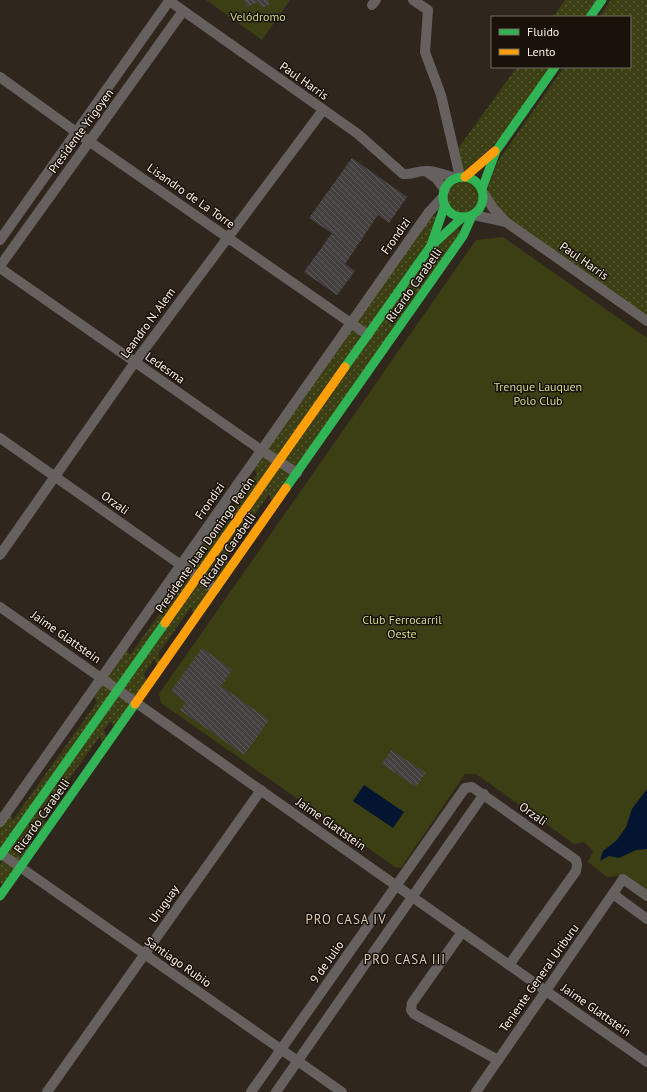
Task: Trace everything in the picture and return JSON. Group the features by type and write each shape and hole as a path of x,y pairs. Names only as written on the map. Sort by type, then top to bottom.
{"main road":[{"path":"591,16 602,0"},
{"path":"496,151 447,185 444,197 452,214 470,216 482,206 483,192 496,151 554,68"},
{"path":"460,177 475,180 483,192"},
{"name":"Presidente Juan Domingo Perón","path":"430,247 444,197"},
{"name":"Presidente Juan Domingo Perón","path":"1,854 430,247 470,216"},
{"name":"Ricardo Carabelli","path":"0,896 463,236 470,216"}],"street":[{"name":"Paul Harris","path":"168,0 358,134 403,174 408,175 426,170 460,177"},
{"name":"Presidente Yrigoyen","path":"0,240 168,0"},
{"path":"413,0 428,10 425,52 441,95 460,177"},
{"name":"Presidente Yrigoyen","path":"0,267 184,11"},
{"name":"Lisandro de La Torre","path":"0,77 90,142 368,335"},
{"name":"Leandro N. Alem","path":"0,555 135,362 322,110"},
{"path":"426,170 436,178 444,197"},
{"name":"Paul Harris","path":"483,192 493,208 506,222 647,321"},
{"name":"Frondizi","path":"0,822 429,212 444,197"},
{"name":"Paul Harris","path":"470,216 506,222"},
{"name":"Ledesma","path":"0,267 261,450 297,473"},
{"name":"Orzali","path":"0,438 216,589"},
{"name":"Jaime Glattstein","path":"0,607 647,1062"},
{"name":"Orzali","path":"465,788 472,787 484,794 576,860 576,871 509,965"},
{"name":"9 de Julio","path":"251,1092 465,788"},
{"name":"Uruguay","path":"48,1092 261,790"},
{"path":"276,1092 484,794"},
{"name":"Santiago Rubio","path":"1,854 342,1092"},
{"name":"Teniente General Uriburu","path":"476,1092 623,879 647,896"},
{"path":"613,894 647,919"},
{"path":"462,932 412,1003 411,1010 414,1014 498,1060"}],"green space":[{"name":"Velódromo","path":"206,0 290,0 262,40"},
{"path":"565,0 596,0 586,16 554,16"},
{"path":"611,0 647,0 647,317 506,219 487,190 498,161 563,68 631,68 631,16 600,16"},
{"path":"516,68 549,68 499,140 462,173 457,150"},
{"path":"460,181 466,181 476,188 479,197 478,203 472,210 466,213 460,213 450,206 447,200 447,194 454,184"},
{"path":"431,214 436,217 426,246 0,850 0,826 10,813 13,820 97,702 93,695 126,647 130,655 178,588 173,579 209,530 212,538 257,474 253,466"},
{"path":"458,228 462,233 272,504 269,494 226,556 229,565 194,615 191,607 158,654 161,662 158,667 154,659 144,674 147,682 114,729 111,721 104,730 107,738 103,744 100,736 42,817 46,825 40,834 36,826 27,838 32,846 3,887 0,882 0,864 433,250"},
{"name":"Club Ferrocarril Oeste","path":"503,237 647,338 647,890 626,875 607,877 588,862 593,851 584,842 574,844 476,774 465,774 401,868 395,867 161,703 159,694 476,240"}],"water":[{"path":"364,785 404,812 393,828 353,801"},
{"path":"647,789 647,849 636,850 619,858 609,856 600,861 603,851 617,840 626,827 632,809"}],"building":[{"path":"244,0 268,0 270,4 262,8 259,2 247,7"},
{"path":"352,158 407,197 389,223 378,215 345,264 355,271 337,295 304,272 332,233 309,218"},
{"path":"202,648 232,670 221,686 269,720 244,755 180,710 186,702 171,691"},
{"path":"391,750 426,773 416,787 382,764"}],"traffic: fast":[{"path":"591,16 602,0"},
{"path":"482,189 496,151 554,68"},
{"path":"467,177 474,180 480,186 483,197 482,205 474,214 467,217 459,217 452,214 444,205 443,193 446,186 455,178 467,177"},
{"path":"431,245 445,205"},
{"path":"286,488 463,236 472,216"},
{"path":"345,367 430,247 463,217"},
{"path":"0,856 165,623"},
{"path":"0,896 135,704"}],"traffic: slow":[{"path":"465,177 495,151"},
{"path":"165,623 345,367"},
{"path":"135,704 286,488"}],"district":[{"name":"PRO CASA IV","path":"346,919"},
{"name":"PRO CASA III","path":"405,959"}],"park label":[{"name":"Trenque Lauquen Polo Club","path":"538,394"}]}
